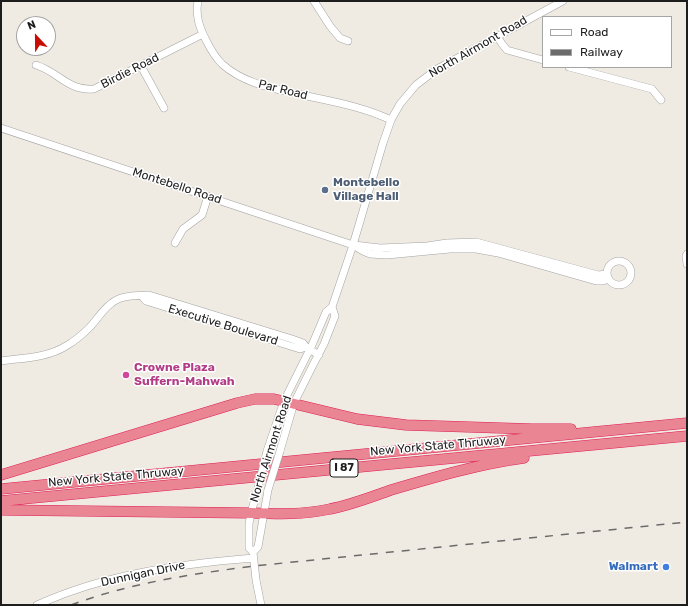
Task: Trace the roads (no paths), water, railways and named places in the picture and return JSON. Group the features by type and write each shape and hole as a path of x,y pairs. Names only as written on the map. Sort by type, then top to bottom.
{"highway":[{"path":"1,475 246,401 264,398 289,402 352,418 406,425 532,429 662,426"},
{"name":"New York State Thruway","path":"1,489 687,423"},
{"name":"New York State Thruway","path":"1,501 687,436"},
{"path":"1,510 290,514 330,509 444,475 484,465 521,458 663,438"}],"street":[{"name":"Par Road","path":"198,1 197,17 202,34 223,65 240,76 251,82 266,87 367,110 391,120"},
{"path":"314,1 330,26 340,38 348,41"},
{"name":"North Airmont Road","path":"261,605 253,555 249,548 249,524 267,451 289,402 308,348 326,312 332,307 354,245 382,144 391,120 407,95 437,69 563,1"},
{"name":"Birdie Road","path":"36,65 47,70 61,80 83,90 94,89 202,34"},
{"path":"497,36 507,50 542,60"},
{"path":"141,66 164,108"},
{"path":"573,68 652,89 661,100"},
{"name":"Montebello Road","path":"1,128 354,245 370,254 381,255 475,245 498,253 553,266 596,281 603,281 607,277"},
{"path":"175,243 183,229 202,215 208,196"},
{"path":"687,254 687,264"},
{"name":"Executive Boulevard","path":"1,362 42,355 60,349 77,339 114,301 132,296 149,295 292,339 303,343 319,355"},
{"name":"North Airmont Road","path":"253,555 258,547 268,490 280,451 289,402 319,355 324,344 335,316 332,307"},
{"name":"Dunnigan Drive","path":"37,605 82,588 140,572 253,555"}],"railway":[{"path":"71,605 93,597 138,585 231,569 687,522"}],"place":[{"name":"Montebello Village Hall","path":"325,190"},
{"name":"Crowne Plaza Suffern-Mahwah","path":"126,375"},
{"name":"Walmart","path":"666,567"}]}
